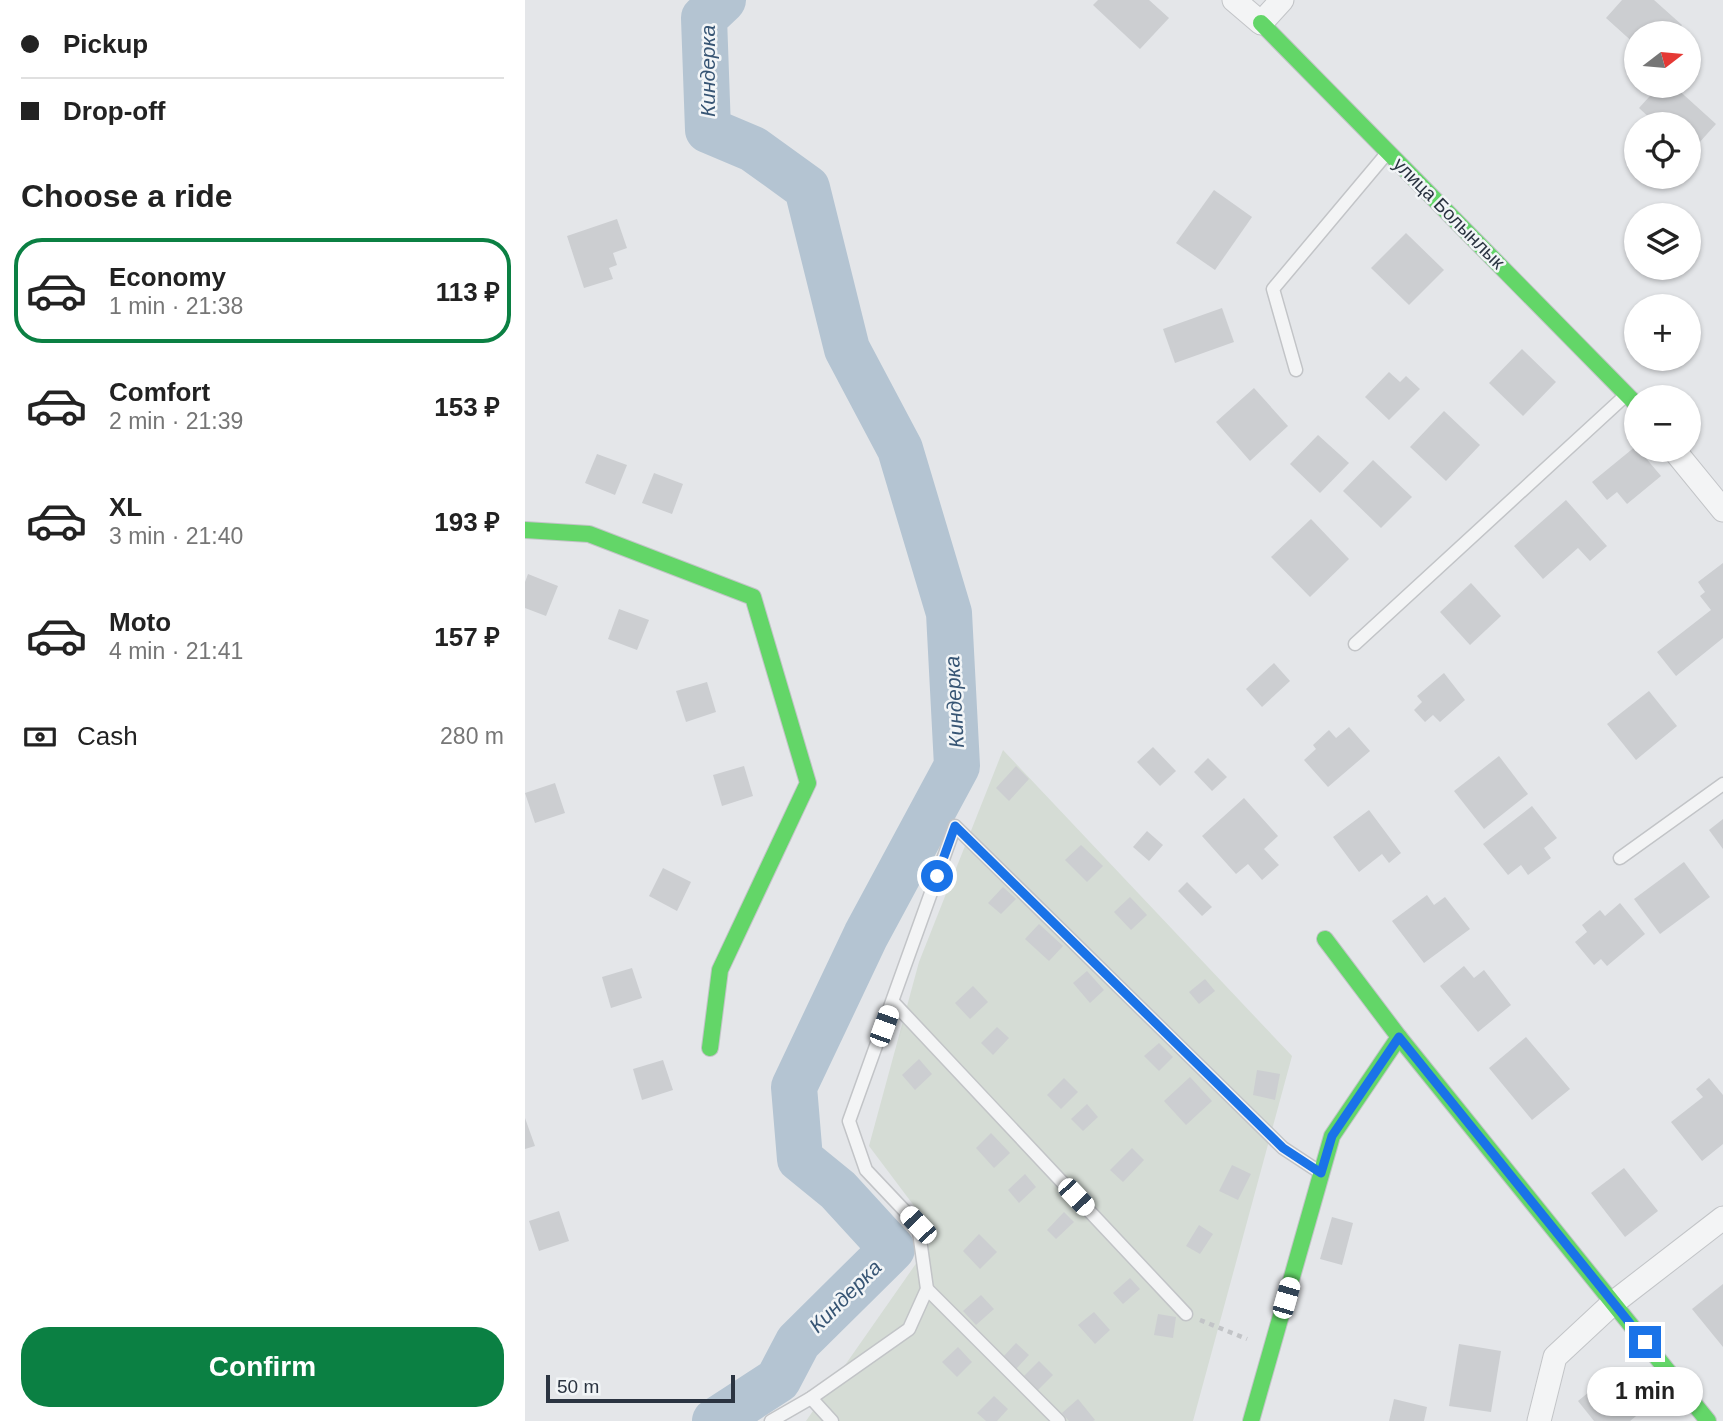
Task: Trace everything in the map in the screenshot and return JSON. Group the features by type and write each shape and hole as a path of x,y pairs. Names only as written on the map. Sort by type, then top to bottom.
{"street":[{"path":"1234,0 1261,23 1282,0"},
{"name":"улица Болынлык","path":"1261,23 1624,391"},
{"path":"1684,462 1723,510"},
{"path":"525,530 589,534 753,597 808,783 720,970 710,1048"},
{"path":"1325,939 1399,1037 1708,1421"},
{"path":"1251,1421 1332,1136 1399,1037"},
{"path":"1539,1421 1555,1357 1613,1303 1723,1218"}],"lane":[{"path":"1296,370 1273,289 1389,152"},
{"path":"1355,644 1624,406"},
{"path":"1620,858 1723,784"},
{"path":"771,1421 811,1398 909,1329 927,1289 918,1225 866,1170 849,1121 955,826 1283,1148 1321,1173"},
{"path":"893,1002 1186,1314"},
{"path":"927,1289 1059,1421"},
{"path":"811,1398 832,1421"}],"path":[{"path":"1186,1314 1231,1334"}],"shaded area":[{"path":"1003,750 1292,1056 1193,1421 806,1421 936,1235 869,1146 919,962"}],"building":[{"path":"1098,0 1149,0 1169,18 1140,49 1093,5"},
{"path":"1622,0 1654,0 1678,21 1624,21 1624,34 1606,18"},
{"path":"1648,98 1687,98 1716,124 1701,141 1701,112 1643,112 1639,108"},
{"path":"1214,190 1252,217 1215,270 1176,243"},
{"path":"617,219 627,248 613,253 617,265 609,268 613,279 584,288 567,236"},
{"path":"1406,233 1444,270 1409,305 1371,268"},
{"path":"1222,308 1234,342 1175,363 1163,329"},
{"path":"1522,349 1556,382 1523,416 1489,383"},
{"path":"1389,372 1400,382 1406,376 1420,389 1389,420 1365,397"},
{"path":"1254,388 1288,426 1250,461 1216,422"},
{"path":"1444,411 1480,445 1446,481 1410,447"},
{"path":"1318,435 1349,463 1320,493 1290,464"},
{"path":"597,454 627,465 615,495 585,483"},
{"path":"1624,456 1624,462 1649,462 1661,476 1627,504 1617,492 1607,500 1592,482"},
{"path":"1373,460 1412,497 1381,528 1343,491"},
{"path":"654,473 683,484 672,514 642,503"},
{"path":"1566,500 1607,546 1590,561 1578,548 1543,579 1514,546"},
{"path":"1311,519 1349,559 1310,597 1271,557"},
{"path":"1723,563 1723,638 1676,676 1657,652 1711,610 1700,596 1705,592 1698,582"},
{"path":"528,574 558,586 546,616 525,608 525,582"},
{"path":"1471,583 1501,616 1470,645 1440,612"},
{"path":"619,609 649,620 637,650 608,639"},
{"path":"1274,663 1290,681 1262,707 1246,689"},
{"path":"1444,673 1465,700 1440,722 1433,715 1425,722 1414,710 1422,702 1417,696"},
{"path":"707,682 716,712 686,722 676,691"},
{"path":"1649,691 1677,726 1636,760 1607,724"},
{"path":"1349,727 1370,751 1328,787 1304,760 1316,749 1313,745 1329,730 1336,738"},
{"path":"1153,747 1176,771 1160,786 1137,762"},
{"path":"1499,756 1528,794 1484,829 1454,791"},
{"path":"1208,758 1227,777 1212,791 1194,772"},
{"path":"744,766 753,796 722,806 713,775"},
{"path":"1016,766 1029,779 1009,801 996,788"},
{"path":"555,783 565,813 535,823 525,793"},
{"path":"1244,798 1278,836 1264,849 1279,865 1262,880 1248,864 1236,874 1202,836"},
{"path":"1532,806 1557,838 1544,848 1551,858 1528,875 1521,865 1508,875 1483,844"},
{"path":"1369,810 1401,853 1389,863 1382,854 1359,872 1333,837"},
{"path":"1723,819 1723,849 1709,830"},
{"path":"1147,831 1163,845 1149,861 1133,847"},
{"path":"1081,845 1103,866 1087,882 1065,860"},
{"path":"1684,862 1710,897 1660,934 1634,899"},
{"path":"663,868 691,882 677,911 649,896"},
{"path":"1187,882 1212,907 1202,916 1178,891"},
{"path":"1003,887 1016,899 1001,914 988,903"},
{"path":"1427,895 1434,905 1445,897 1470,929 1424,963 1392,921"},
{"path":"1130,897 1147,915 1131,930 1114,912"},
{"path":"1620,903 1645,934 1607,966 1601,959 1594,965 1575,942 1587,932 1582,925 1600,910 1605,916"},
{"path":"1039,924 1063,946 1049,961 1025,939"},
{"path":"1464,966 1474,978 1484,970 1511,1005 1478,1032 1440,986"},
{"path":"632,968 642,998 611,1008 602,977"},
{"path":"1087,971 1104,990 1090,1003 1073,983"},
{"path":"1205,979 1215,991 1199,1004 1189,992"},
{"path":"973,986 988,1002 970,1019 955,1003"},
{"path":"997,1027 1009,1038 993,1055 981,1043"},
{"path":"1526,1037 1570,1089 1532,1120 1489,1068"},
{"path":"1159,1043 1173,1057 1159,1071 1144,1056"},
{"path":"919,1059 932,1074 915,1090 902,1075"},
{"path":"663,1060 673,1090 642,1100 633,1069"},
{"path":"1257,1070 1280,1074 1275,1100 1253,1095"},
{"path":"1190,1077 1212,1101 1186,1125 1164,1101"},
{"path":"1064,1078 1078,1092 1061,1109 1047,1095"},
{"path":"1709,1078 1723,1095 1723,1144 1702,1161 1671,1122 1703,1097 1696,1089"},
{"path":"1087,1104 1098,1117 1083,1131 1071,1119"},
{"path":"525,1118 535,1146 525,1149"},
{"path":"991,1133 1010,1153 994,1168 976,1148"},
{"path":"1132,1148 1144,1160 1123,1182 1110,1170"},
{"path":"1232,1165 1251,1174 1238,1200 1219,1191"},
{"path":"1624,1168 1658,1211 1625,1237 1591,1193"},
{"path":"1025,1174 1036,1187 1019,1203 1008,1190"},
{"path":"559,1211 569,1241 539,1251 529,1221"},
{"path":"1064,1212 1074,1222 1056,1239 1047,1230"},
{"path":"1332,1217 1353,1223 1342,1265 1320,1259"},
{"path":"1199,1225 1213,1234 1200,1254 1186,1246"},
{"path":"979,1234 997,1252 980,1269 963,1251"},
{"path":"1130,1278 1140,1289 1123,1304 1113,1293"},
{"path":"1723,1284 1723,1347 1692,1309"},
{"path":"981,1295 994,1309 976,1325 963,1311"},
{"path":"1094,1312 1110,1330 1095,1344 1078,1325"},
{"path":"1158,1314 1176,1317 1173,1338 1154,1335"},
{"path":"1016,1343 1029,1355 1015,1370 1002,1358"},
{"path":"1459,1344 1501,1351 1491,1412 1449,1406"},
{"path":"958,1347 972,1362 957,1377 942,1362"},
{"path":"1039,1361 1053,1375 1038,1390 1024,1376"},
{"path":"1611,1374 1641,1412 1630,1421 1594,1421 1578,1401"},
{"path":"994,1396 1008,1409 997,1421 986,1421 977,1413"},
{"path":"1078,1399 1095,1420 1069,1421 1062,1413"},
{"path":"1394,1399 1427,1407 1424,1421 1389,1421"}],"waterway":[{"name":"Киндерка","path":"715,1421 778,1380 798,1342 892,1249 838,1190 800,1159 794,1087 866,935 957,766 949,613 900,449 847,349 807,188 753,149 708,130 704,18 723,0"}],"traffic: fast":[{"path":"1261,23 1624,392"},
{"path":"525,530 589,534 753,597 808,783 720,970 710,1048"},
{"path":"1251,1421 1332,1136 1399,1037 1325,939"},
{"path":"1399,1037 1708,1421"}],"route":[{"path":"937,876 955,826 1283,1148 1321,1173 1332,1136 1399,1037 1645,1342"}]}
